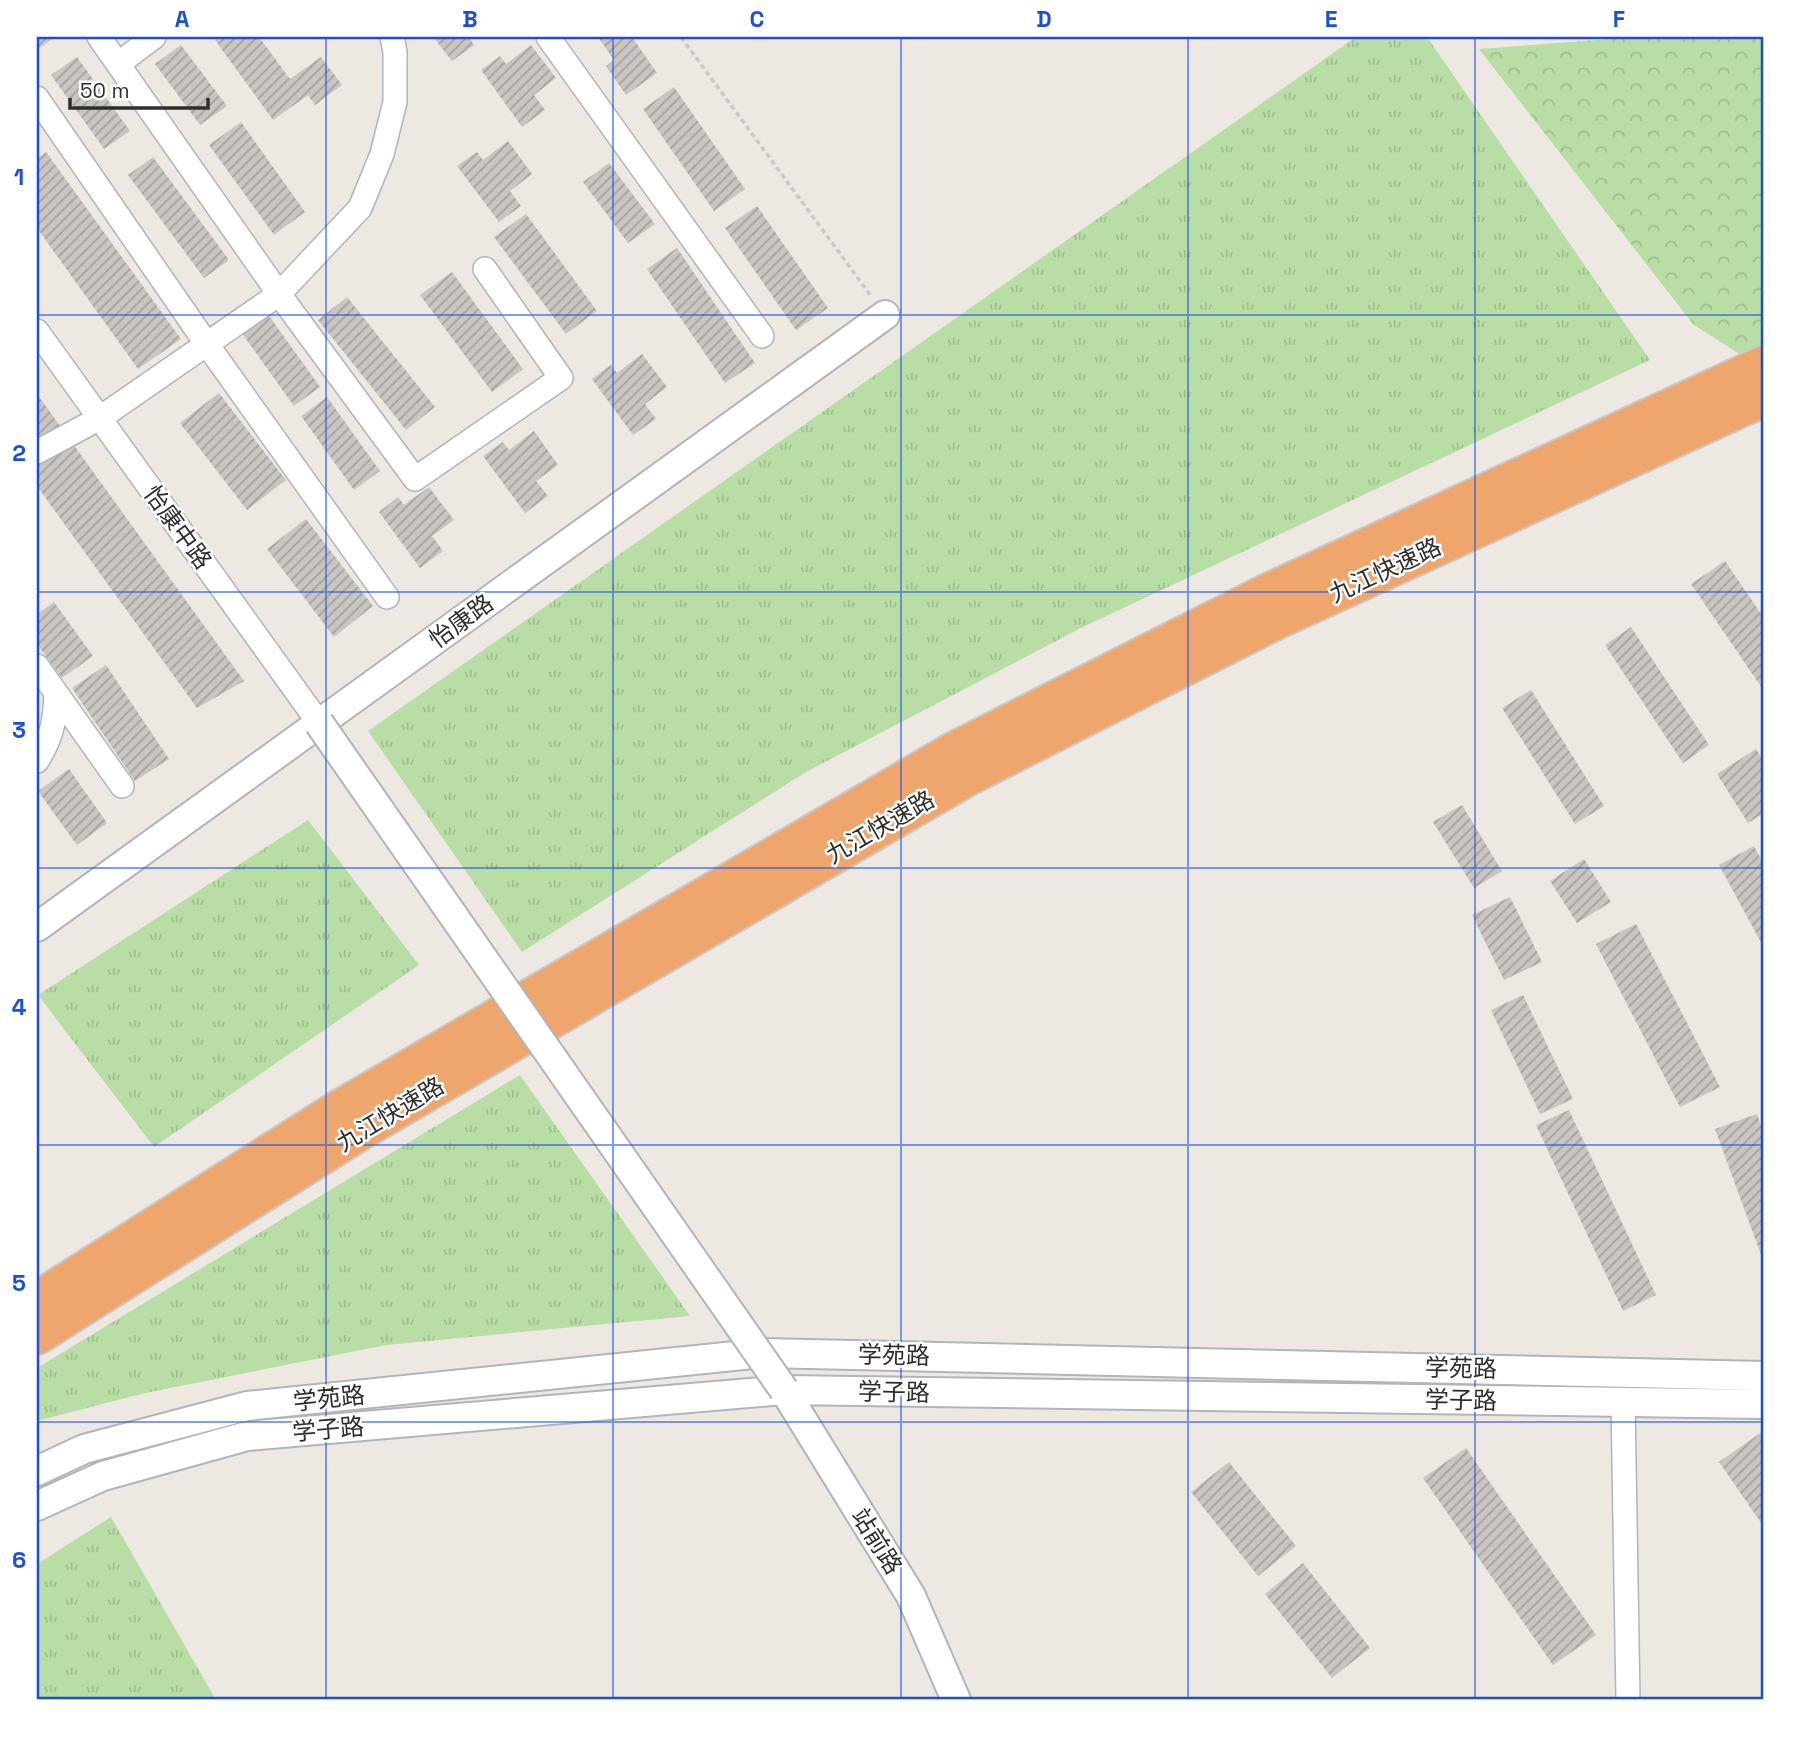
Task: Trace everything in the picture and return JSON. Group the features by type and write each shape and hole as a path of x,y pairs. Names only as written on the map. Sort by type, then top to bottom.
{"highway":[{"name":"九江快速路","path":"37,1301 337,1111 955,751 1268,593 1764,365"},
{"name":"九江快速路","path":"37,1335 363,1129 966,777 1276,620 1764,397"}],"street":[{"path":"99,37 279,294 415,479 561,378 485,270"},
{"path":"118,64 155,37"},
{"path":"37,452 100,418 279,294 360,208 382,154 395,102 393,37"},
{"path":"548,37 762,336"},
{"path":"37,98 206,343 387,597"},
{"name":"怡康路","path":"37,927 885,315"},
{"name":"怡康中路","path":"37,331 319,723"},
{"path":"37,666 122,786"},
{"path":"37,761 49,741 55,717 56,693"},
{"name":"站前路","path":"319,723 784,1390 911,1596 956,1700"},
{"name":"学苑路","path":"37,1471 84,1449 247,1406 764,1353 1764,1376"},
{"name":"学子路","path":"37,1506 103,1476 247,1437 784,1390 1764,1404"},
{"path":"1623,1402 1628,1700"}],"path":[{"path":"681,37 885,315"}],"green space":[{"path":"1356,37 1427,37 1650,360 1081,628 806,772 522,952 368,731"},
{"path":"1636,37 1764,37 1764,370 1693,324 1479,49"},
{"path":"308,820 419,965 154,1147 38,995"},
{"path":"520,1075 690,1316 386,1345 145,1393 37,1421 37,1368"},
{"path":"111,1517 216,1700 37,1700 37,1564"}],"building":[{"path":"37,37 55,37 37,50"},
{"path":"218,37 259,37 290,79 321,57 342,85 315,105 308,95 273,120 215,40"},
{"path":"433,37 469,37 474,45 452,61"},
{"path":"598,37 632,37 657,73 626,95 606,66 614,60"},
{"path":"181,45 227,106 200,125 155,64"},
{"path":"531,45 556,78 534,95 545,110 522,127 481,70 500,56 506,64"},
{"path":"77,57 130,131 104,149 51,75"},
{"path":"674,87 745,189 714,211 643,109"},
{"path":"241,122 305,212 274,235 209,145"},
{"path":"508,141 532,174 510,191 521,206 499,222 457,166 477,152 483,160"},
{"path":"46,152 181,339 138,369 37,228 37,159"},
{"path":"153,157 229,260 204,278 128,175"},
{"path":"609,163 655,224 628,243 583,182"},
{"path":"757,206 828,308 796,330 725,228"},
{"path":"526,214 597,311 566,334 494,237"},
{"path":"677,248 755,363 725,383 647,269"},
{"path":"452,272 523,369 492,392 420,295"},
{"path":"347,297 435,407 406,430 318,320"},
{"path":"267,313 320,387 294,406 241,332"},
{"path":"642,354 667,387 645,404 656,419 633,435 592,379 611,365 617,373"},
{"path":"219,393 286,480 247,510 180,423"},
{"path":"37,394 244,681 197,708 37,486"},
{"path":"327,397 380,471 354,490 301,416"},
{"path":"534,431 558,465 536,481 548,496 525,513 483,456 503,442 509,450"},
{"path":"429,487 454,520 432,536 443,551 420,568 379,512 398,497 404,505"},
{"path":"306,519 373,606 334,637 267,549"},
{"path":"1725,561 1764,618 1764,691 1691,584"},
{"path":"54,602 93,656 62,678 37,644 37,614"},
{"path":"1631,627 1709,745 1683,763 1605,645"},
{"path":"106,665 169,759 135,781 72,688"},
{"path":"1531,690 1604,806 1575,824 1502,708"},
{"path":"1756,749 1764,762 1764,813 1748,823 1717,774"},
{"path":"69,769 107,823 77,845 38,791"},
{"path":"1462,805 1502,871 1474,888 1433,822"},
{"path":"1754,846 1764,865 1764,948 1719,865"},
{"path":"1584,859 1611,902 1577,923 1550,881"},
{"path":"1510,897 1542,962 1504,980 1472,915"},
{"path":"1636,924 1720,1087 1680,1107 1596,944"},
{"path":"1523,995 1573,1099 1540,1114 1491,1010"},
{"path":"1569,1110 1656,1295 1623,1311 1536,1125"},
{"path":"1757,1114 1764,1135 1764,1263 1715,1129"},
{"path":"1762,1432 1764,1435 1764,1527 1719,1462"},
{"path":"1466,1448 1596,1635 1553,1665 1423,1478"},
{"path":"1229,1462 1296,1546 1258,1576 1191,1492"},
{"path":"1303,1563 1370,1648 1332,1678 1265,1594"}]}
